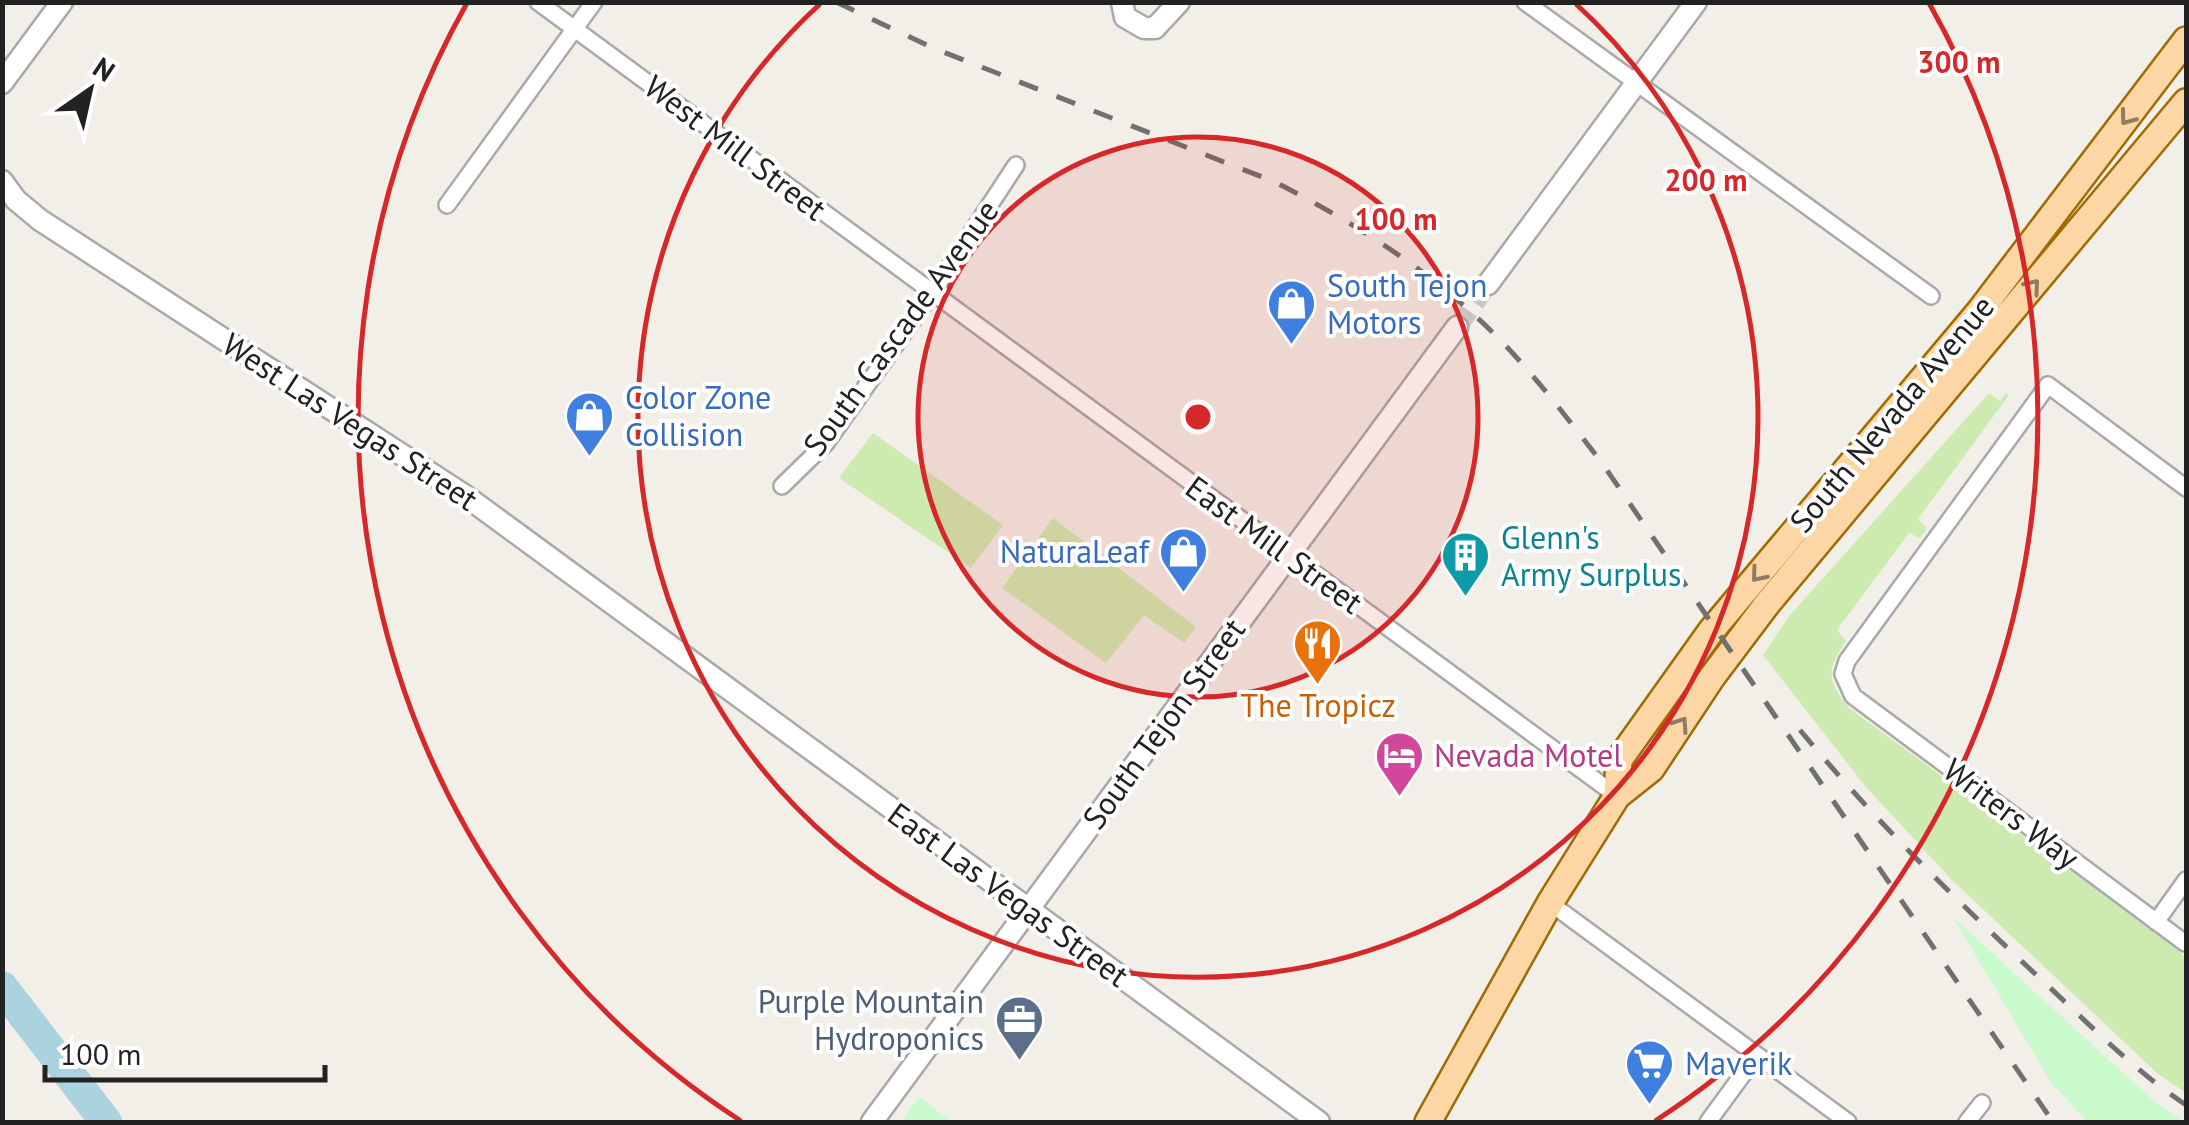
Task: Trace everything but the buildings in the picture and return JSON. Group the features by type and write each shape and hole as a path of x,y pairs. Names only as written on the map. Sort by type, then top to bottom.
{"main road":[{"name":"South Nevada Avenue","path":"1617,796 1619,760 1711,631 1979,312 2186,40"},
{"name":"South Nevada Avenue","path":"1428,1122 1550,903 1617,796 1651,769 1712,677 1767,604 2186,102"}],"street":[{"path":"2,83 62,2"},
{"name":"West Mill Street","path":"538,2 932,293"},
{"path":"447,205 594,2"},
{"path":"1122,2 1126,16 1144,28 1154,28 1179,2"},
{"path":"1525,2 1931,296"},
{"path":"1488,284 1696,2"},
{"name":"South Cascade Avenue","path":"782,486 826,444 1016,165"},
{"name":"West Las Vegas Street","path":"2,181 16,200 40,220 468,498 697,668"},
{"name":"East Mill Street","path":"932,293 1617,796"},
{"name":"South Tejon Street","path":"872,1122 1457,327"},
{"name":"Writers Way","path":"2185,943 1853,696 1844,679 1847,661 2048,386 2186,488"},
{"name":"East Las Vegas Street","path":"697,668 1319,1122"},
{"path":"2156,922 2186,880"},
{"path":"1550,903 1848,1122"},
{"path":"1708,1122 1757,1055"},
{"path":"1968,1122 1982,1103"}],"green space":[{"path":"1989,393 2000,401 2006,393 2009,395 1918,519 1926,531 1919,538 1909,533 1837,630 1846,641 1832,668 1833,682 1849,708 2181,952 2186,961 2186,1093 2157,1073 1951,879 1865,786 1763,655 1790,615"},
{"path":"873,433 1003,525 971,568 839,478"},
{"path":"1053,518 1196,627 1184,643 1144,615 1106,663 1002,588"},
{"path":"1953,917 2155,1102 2185,1122 2088,1122 2052,1084"},
{"path":"919,1097 952,1122 901,1122"}],"waterway":[{"path":"2,987 106,1122"}],"tunnel":[{"path":"1457,327 1488,284"}],"railway":[{"path":"836,2 933,48 1275,182 1397,254 1480,320 1531,373 1602,463 2053,1122"},
{"path":"1800,730 1888,829 1982,923 2114,1047 2186,1105"}],"place":[{"name":"South Tejon Motors","path":"1292,346"},
{"name":"Color Zone Collision","path":"590,458"},
{"name":"NaturaLeaf","path":"1184,594"},
{"name":"Glenn's Army Surplus","path":"1466,598"},
{"name":"The Tropicz","path":"1318,686"},
{"name":"Nevada Motel","path":"1399,798"},
{"name":"Purple Mountain Hydroponics","path":"1019,1062"},
{"name":"Maverik","path":"1650,1106"}]}
